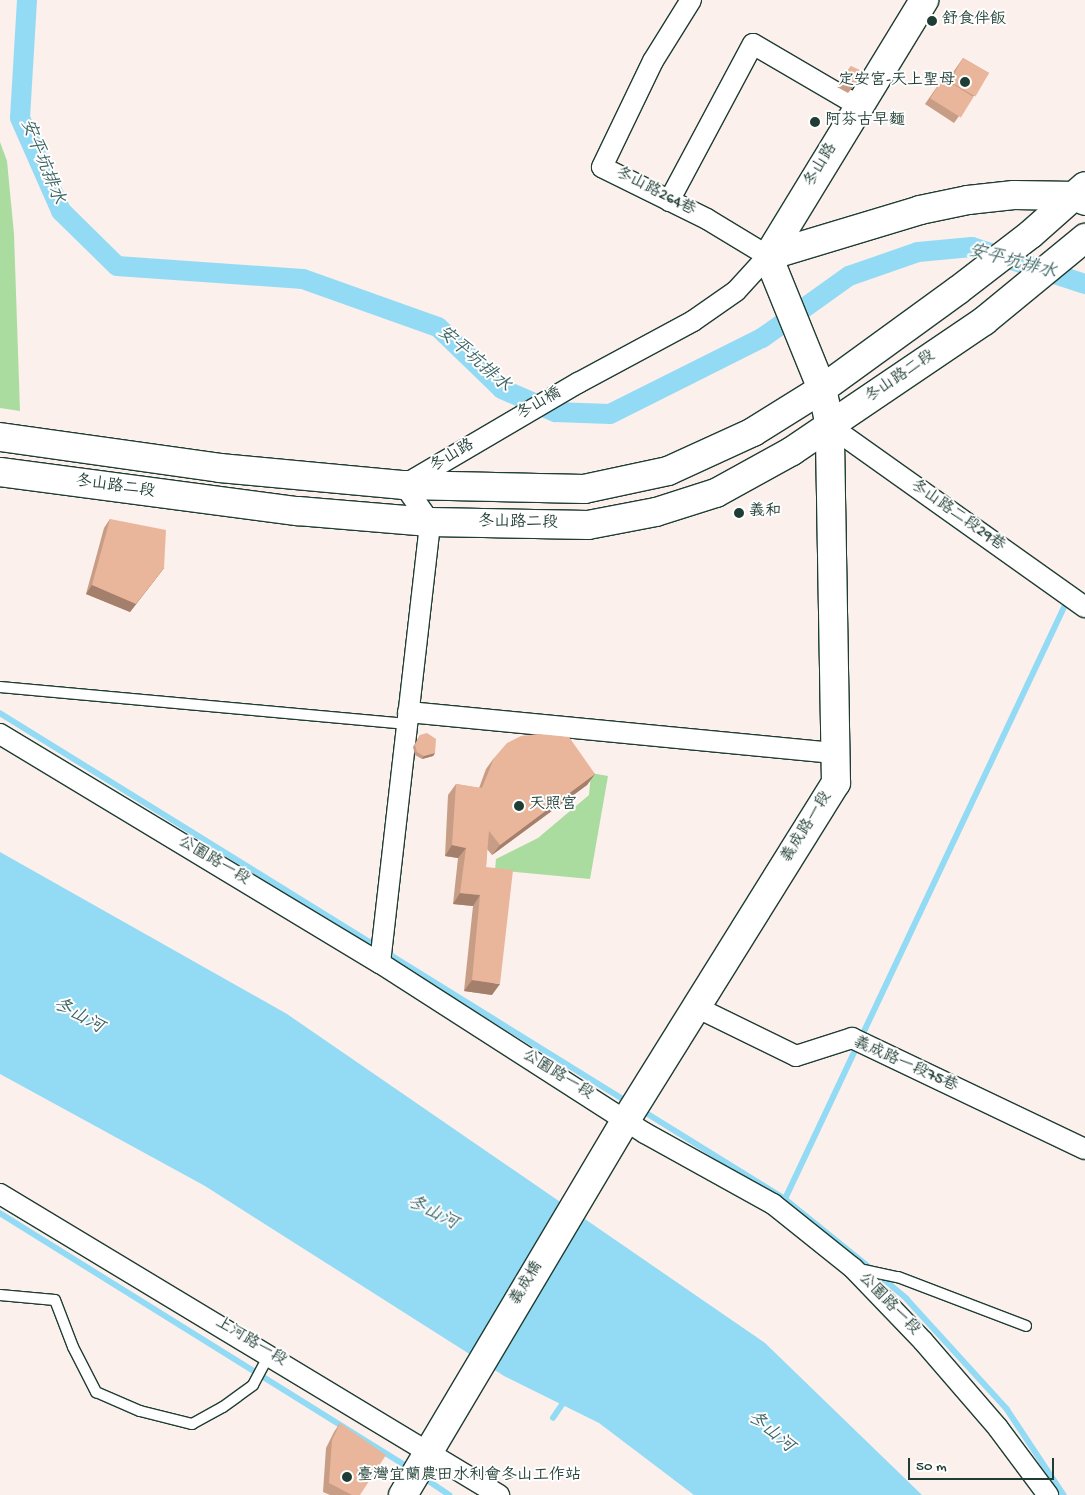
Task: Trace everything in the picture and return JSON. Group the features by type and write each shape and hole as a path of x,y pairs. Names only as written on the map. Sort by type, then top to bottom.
{"main road":[{"name":"冬山路","path":"768,256 924,0"},
{"path":"830,426 822,389 768,256 920,210 968,200 1014,195 1082,194"},
{"name":"冬山路二段","path":"0,436 220,468 404,485 584,489 668,471 753,432 822,389 957,291 1082,194"},
{"name":"冬山路二段","path":"0,472 298,511 430,522 588,525 656,512 716,493 830,426 984,321 1085,238"},
{"name":"義成路一段","path":"608,1150 836,783 830,426"},
{"name":"義成橋","path":"428,1450 608,1150"},
{"path":"403,1495 428,1450"}],"street":[{"name":"冬山路264巷","path":"692,0 653,61 602,167 669,201 768,256"},
{"path":"669,201 753,44 859,106"},
{"name":"冬山路","path":"578,383 693,322 736,291 768,256"},
{"name":"冬山橋","path":"501,428 578,383"},
{"name":"冬山路二段29巷","path":"830,426 1085,607"},
{"name":"冬山路","path":"404,485 501,428"},
{"path":"380,963 430,522 404,485"},
{"path":"408,718 834,753"},
{"name":"公園路一段","path":"0,734 380,963 626,1120 773,1204 853,1268 998,1428 1048,1495"},
{"name":"義成路一段75巷","path":"696,1007 796,1056 852,1038 1085,1149"},
{"name":"上河路一段","path":"0,1194 428,1450 499,1495"}],"lane":[{"path":"0,687 408,718"},
{"path":"853,1268 898,1277 1026,1326"},
{"path":"0,1296 54,1300 96,1392 140,1411 192,1424 253,1385 269,1355"}],"green space":[{"path":"0,142 7,161 14,234 20,411 0,408"},
{"path":"591,773 608,776 590,879 495,870 496,859 538,838 589,795"}],"water":[{"name":"冬山河","path":"0,852 287,1014 765,1343 922,1495 694,1495 599,1423 504,1376 205,1186 0,1074"}],"building":[{"name":"定安宮-天上聖母","path":"963,58 989,73 975,96 950,81"},
{"path":"851,66 862,71 856,83 844,76"},
{"path":"943,78 974,97 961,117 930,98"},
{"path":"110,519 166,530 164,568 136,604 92,585"},
{"path":"427,733 436,739 435,753 424,756 417,752 415,745 420,735"},
{"path":"539,734 569,737 595,774 500,845 489,831 486,867 513,870 500,984 472,980 480,895 460,893 466,848 452,845 456,784 482,788 494,758 507,743 521,736"},
{"name":"臺灣宜蘭農田水利會冬山工作站","path":"340,1423 386,1455 360,1495 352,1495 329,1483 332,1440"}],"waterway":[{"name":"安平坑排水","path":"27,0 20,118 61,211 117,266 303,279 438,327 502,389 555,412 610,414 762,338 849,276 918,252 972,247 1085,284"},
{"path":"785,1199 1068,599"},
{"path":"0,713 628,1102"},
{"path":"640,1109 785,1199 873,1270"},
{"path":"0,1213 411,1469"},
{"path":"880,1276 907,1299 1007,1409 1064,1495"},
{"path":"553,1418 566,1399"},
{"path":"423,1477 450,1495"}],"place":[{"name":"舒食伴飯","path":"932,21"},
{"name":"定安宮-天上聖母","path":"965,82"},
{"name":"阿芬古早麵","path":"815,122"},
{"name":"義和","path":"739,513"},
{"name":"天照宮","path":"519,806"},
{"name":"臺灣宜蘭農田水利會冬山工作站","path":"347,1477"}]}
